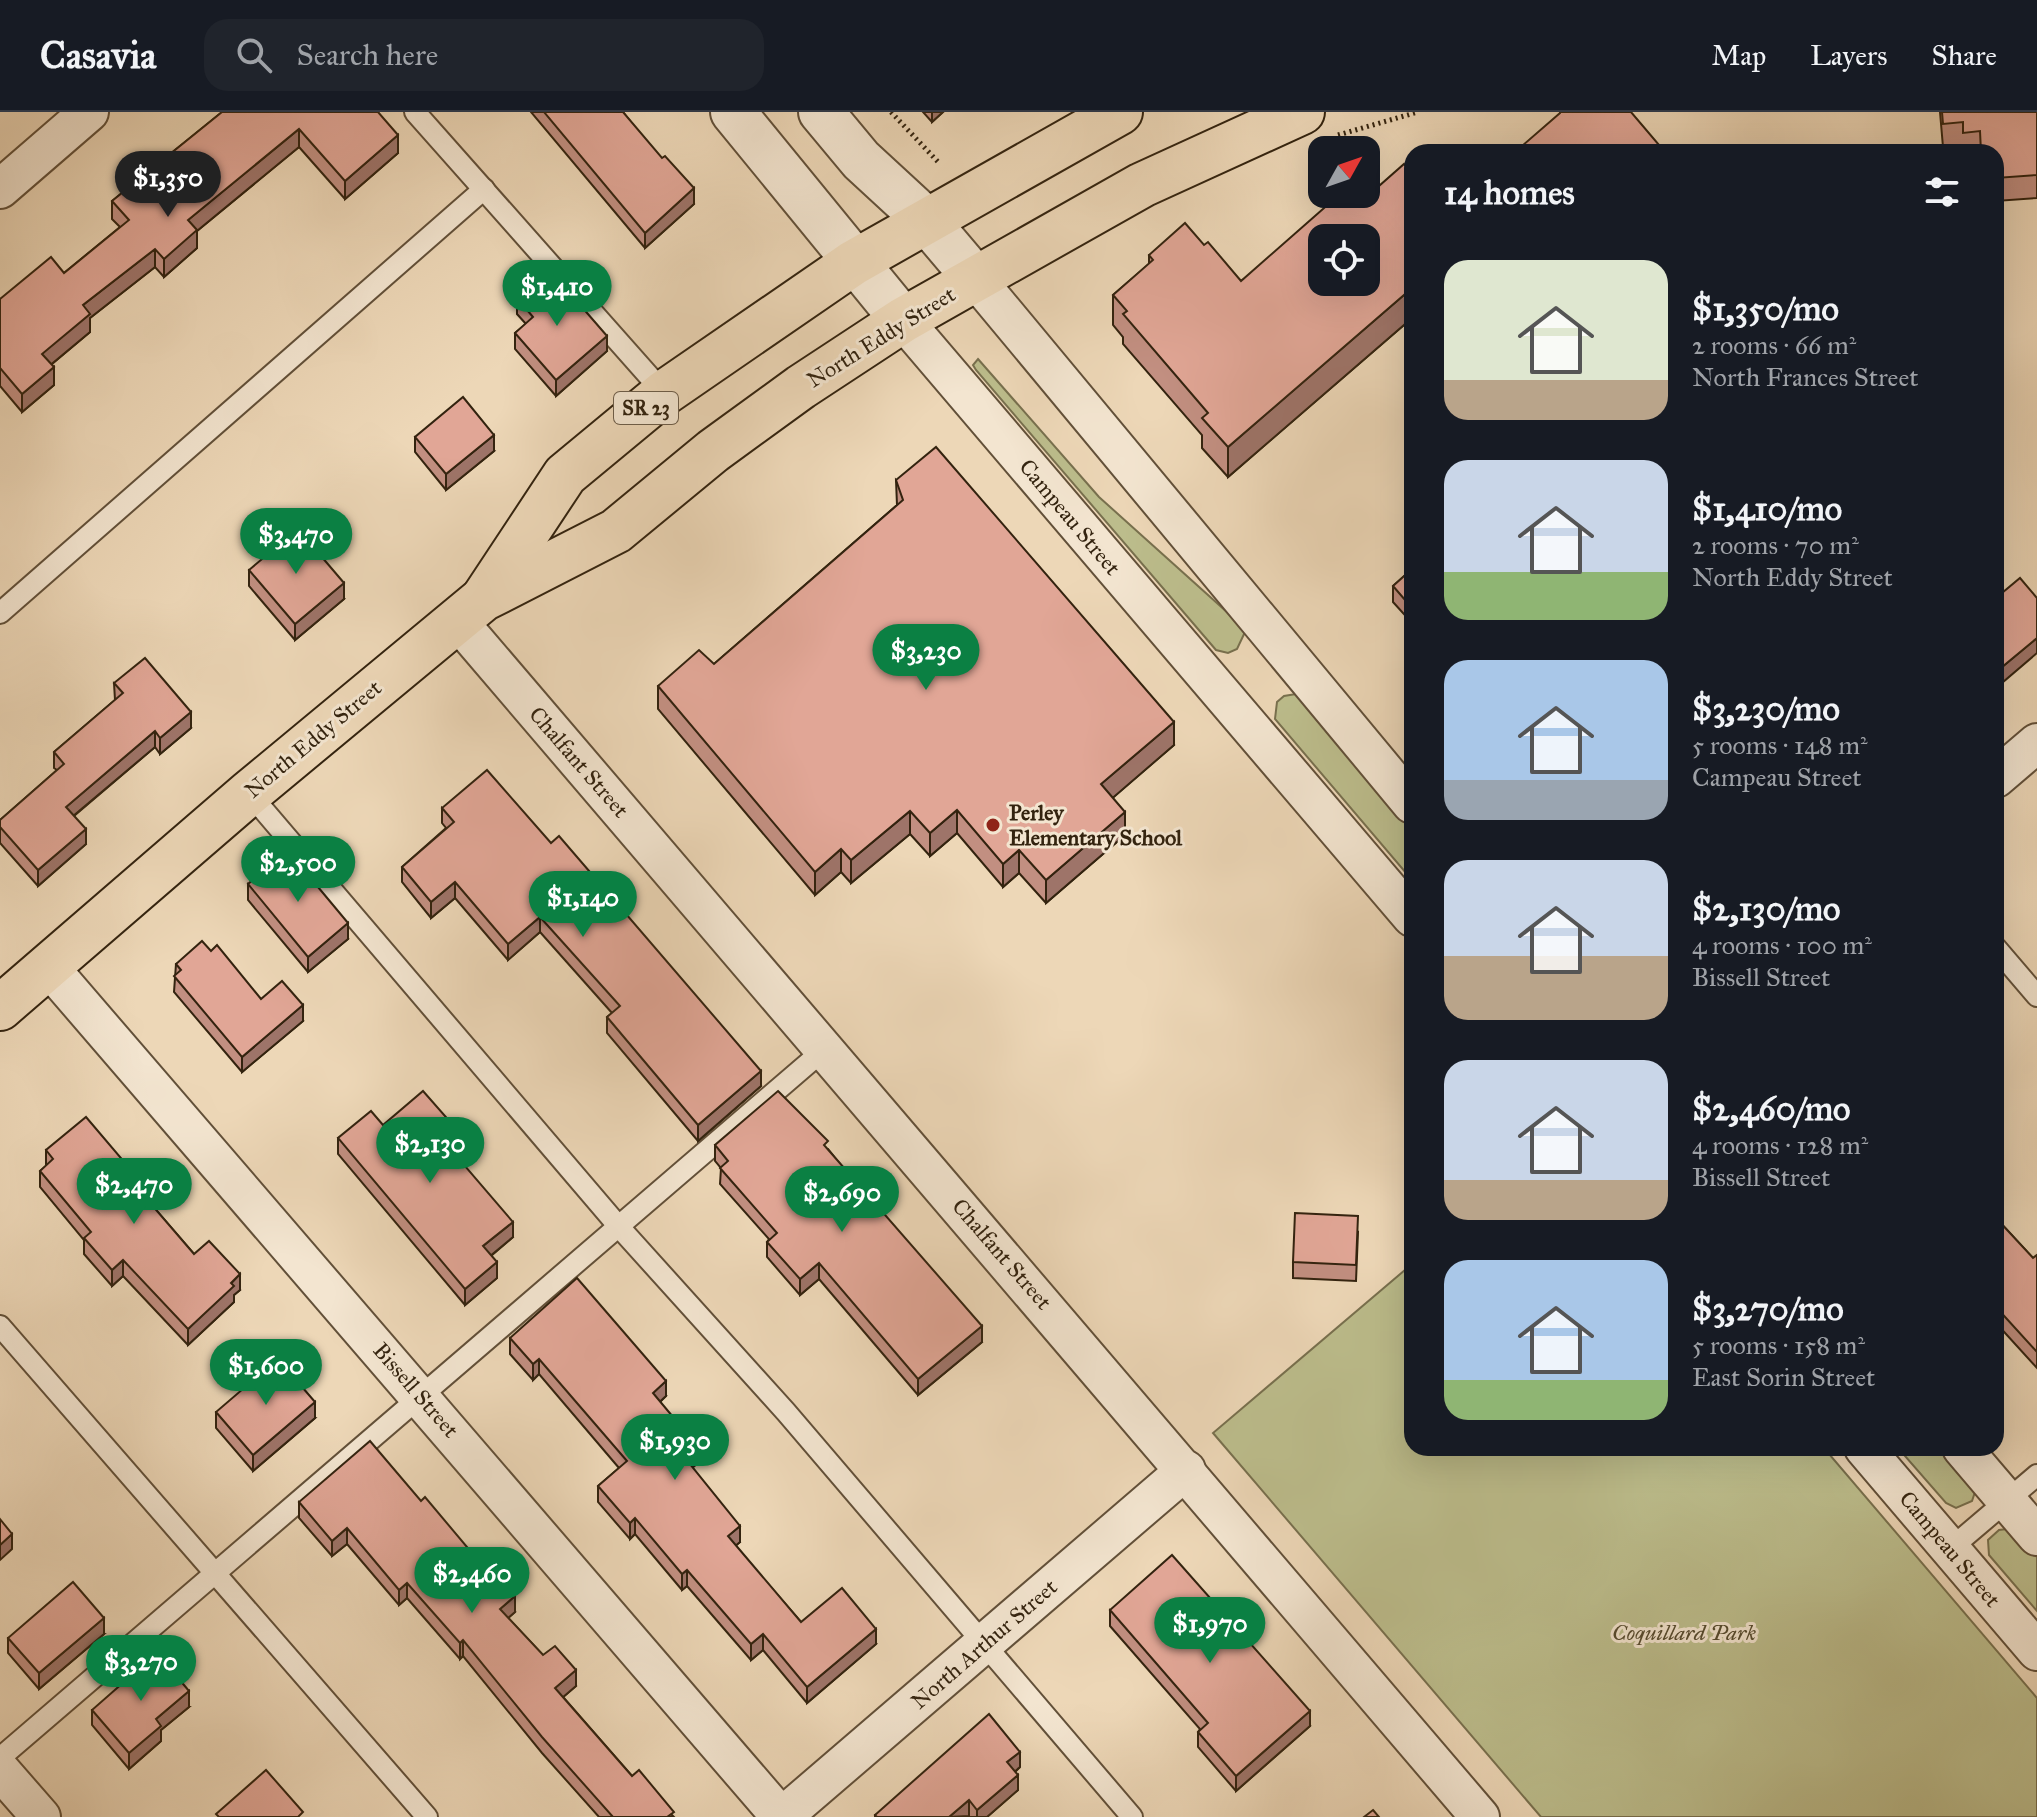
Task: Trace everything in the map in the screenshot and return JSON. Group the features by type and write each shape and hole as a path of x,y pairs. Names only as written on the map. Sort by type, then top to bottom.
{"main road":[{"name":"North Eddy Street","path":"470,609 565,475 664,393 853,263 925,219 1120,112"},
{"name":"North Eddy Street","path":"0,1008 249,793 470,609 616,531 726,442 903,320 1142,185 1302,112"}],"street":[{"path":"0,189 89,112"},
{"name":"Campeau Street","path":"733,112 810,202 853,263 1404,908"},
{"path":"821,112 861,160 925,219 1404,794"},
{"name":"Chalfant Street","path":"470,609 826,1048 1480,1817"},
{"path":"2004,771 2037,743"},
{"name":"Bissell Street","path":"48,966 782,1817"},
{"name":"Campeau Street","path":"1871,1456 2037,1651"},
{"path":"1969,1456 2037,1536"},
{"name":"North Arthur Street","path":"782,1817 1186,1470"},
{"path":"0,1770 41,1817"}],"lane":[{"path":"415,112 664,393"},
{"path":"0,613 484,189"},
{"path":"249,793 620,1228 786,1412 1132,1817"},
{"path":"2004,957 2037,996"},
{"path":"0,1758 826,1048"},
{"path":"0,1326 427,1817"},
{"path":"1950,1549 2037,1475"}],"path":[{"path":"891,112 934,158"}],"green space":[{"path":"978,359 1099,497 1238,622 1245,632 1237,649 1228,653 1216,650 976,370 973,365"},
{"path":"1296,694 1304,697 1404,816 1404,871 1275,719 1277,702 1284,696"},
{"name":"Coquillard Park","path":"1404,1271 1404,1456 1831,1456 2037,1698 2037,1817 1541,1817 1213,1433"},
{"path":"1905,1456 1950,1456 1975,1492 1972,1501 1956,1508 1946,1503"},
{"path":"1999,1530 2015,1532 2037,1557 2037,1611 1989,1555 1988,1540"}],"building":[{"path":"222,112 378,112 398,135 345,181 299,129 188,220 197,230 164,259 155,249 83,305 90,314 42,354 54,367 22,394 0,368 0,299 51,257 64,273 129,220 112,201"},
{"path":"544,112 623,112 662,158 665,156 694,188 645,233"},
{"path":"1631,112 1658,144 1524,144 1560,113"},
{"path":"1942,112 2037,112 2037,175 2004,177 2004,144 1981,144 1980,131 1963,133 1963,122 1943,124"},
{"path":"1404,164 1404,295 1228,447 1202,418 1208,413 1123,314 1127,311 1113,295 1153,260 1149,255 1185,223 1204,245 1208,242 1241,281 1324,208 1380,208 1380,185"},
{"path":"543,275 562,296 568,291 607,336 556,380 515,333 533,317 517,298"},
{"path":"463,397 494,435 446,474 415,437"},
{"path":"936,447 1174,722 1101,784 1125,812 1046,880 1019,850 1003,864 957,810 930,833 910,811 851,860 841,849 815,872 658,686 699,650 714,664 903,500 896,480"},
{"path":"298,529 344,583 295,624 249,570"},
{"path":"1404,576 1404,599 1393,586"},
{"path":"2020,578 2037,598 2037,638 2004,665 2004,591"},
{"path":"145,658 191,712 160,738 155,731 66,807 86,829 38,870 0,827 0,820 64,764 54,752 123,693 114,683"},
{"path":"487,770 551,843 559,836 761,1071 698,1125 607,1017 620,1006 540,917 508,944 455,882 431,902 402,867 454,822 442,808"},
{"path":"288,851 348,923 308,957 248,884"},
{"path":"202,941 211,951 217,945 261,999 282,981 303,1005 242,1057 174,976 181,970 176,964"},
{"path":"423,1091 460,1133 446,1144 513,1222 483,1246 497,1262 465,1289 338,1138 371,1111 383,1125"},
{"path":"778,1091 828,1141 824,1145 982,1326 918,1379 819,1263 800,1279 767,1242 777,1233 720,1168 728,1161 715,1145"},
{"path":"86,1117 126,1164 120,1168 194,1254 209,1241 240,1274 231,1283 234,1286 188,1329 123,1260 112,1270 84,1238 91,1232 40,1171 53,1159 46,1150"},
{"path":"1295,1213 1358,1216 1356,1265 1293,1262"},
{"path":"2004,1227 2033,1258 2037,1255 2037,1352 2004,1316"},
{"path":"577,1278 666,1381 653,1393 698,1447 685,1458 740,1526 728,1536 801,1622 842,1588 876,1629 807,1687 763,1634 751,1644 687,1570 682,1574 635,1518 630,1523 598,1486 627,1461 539,1359 533,1364 510,1338"},
{"path":"278,1359 315,1402 253,1455 216,1412"},
{"path":"370,1441 421,1501 425,1497 477,1559 480,1556 515,1596 500,1609 543,1655 555,1646 576,1670 555,1688 632,1776 639,1770 674,1812 667,1817 613,1817 542,1737 463,1640 460,1643 407,1583 399,1590 347,1528 332,1541 299,1502"},
{"path":"0,1519 12,1534 0,1545"},
{"path":"1172,1555 1310,1711 1236,1776 1198,1732 1208,1723 1110,1610"},
{"path":"73,1582 104,1618 39,1673 8,1638"},
{"path":"157,1653 189,1691 156,1719 161,1726 129,1753 92,1710"},
{"path":"989,1714 1020,1752 1007,1762 1018,1775 977,1810 969,1800 949,1817 875,1815"},
{"path":"266,1770 303,1812 298,1817 219,1817 216,1814"},
{"path":"1373,1810 1379,1817 1364,1817"}],"place":[{"name":"Perley Elementary School","path":"993,825"}]}
